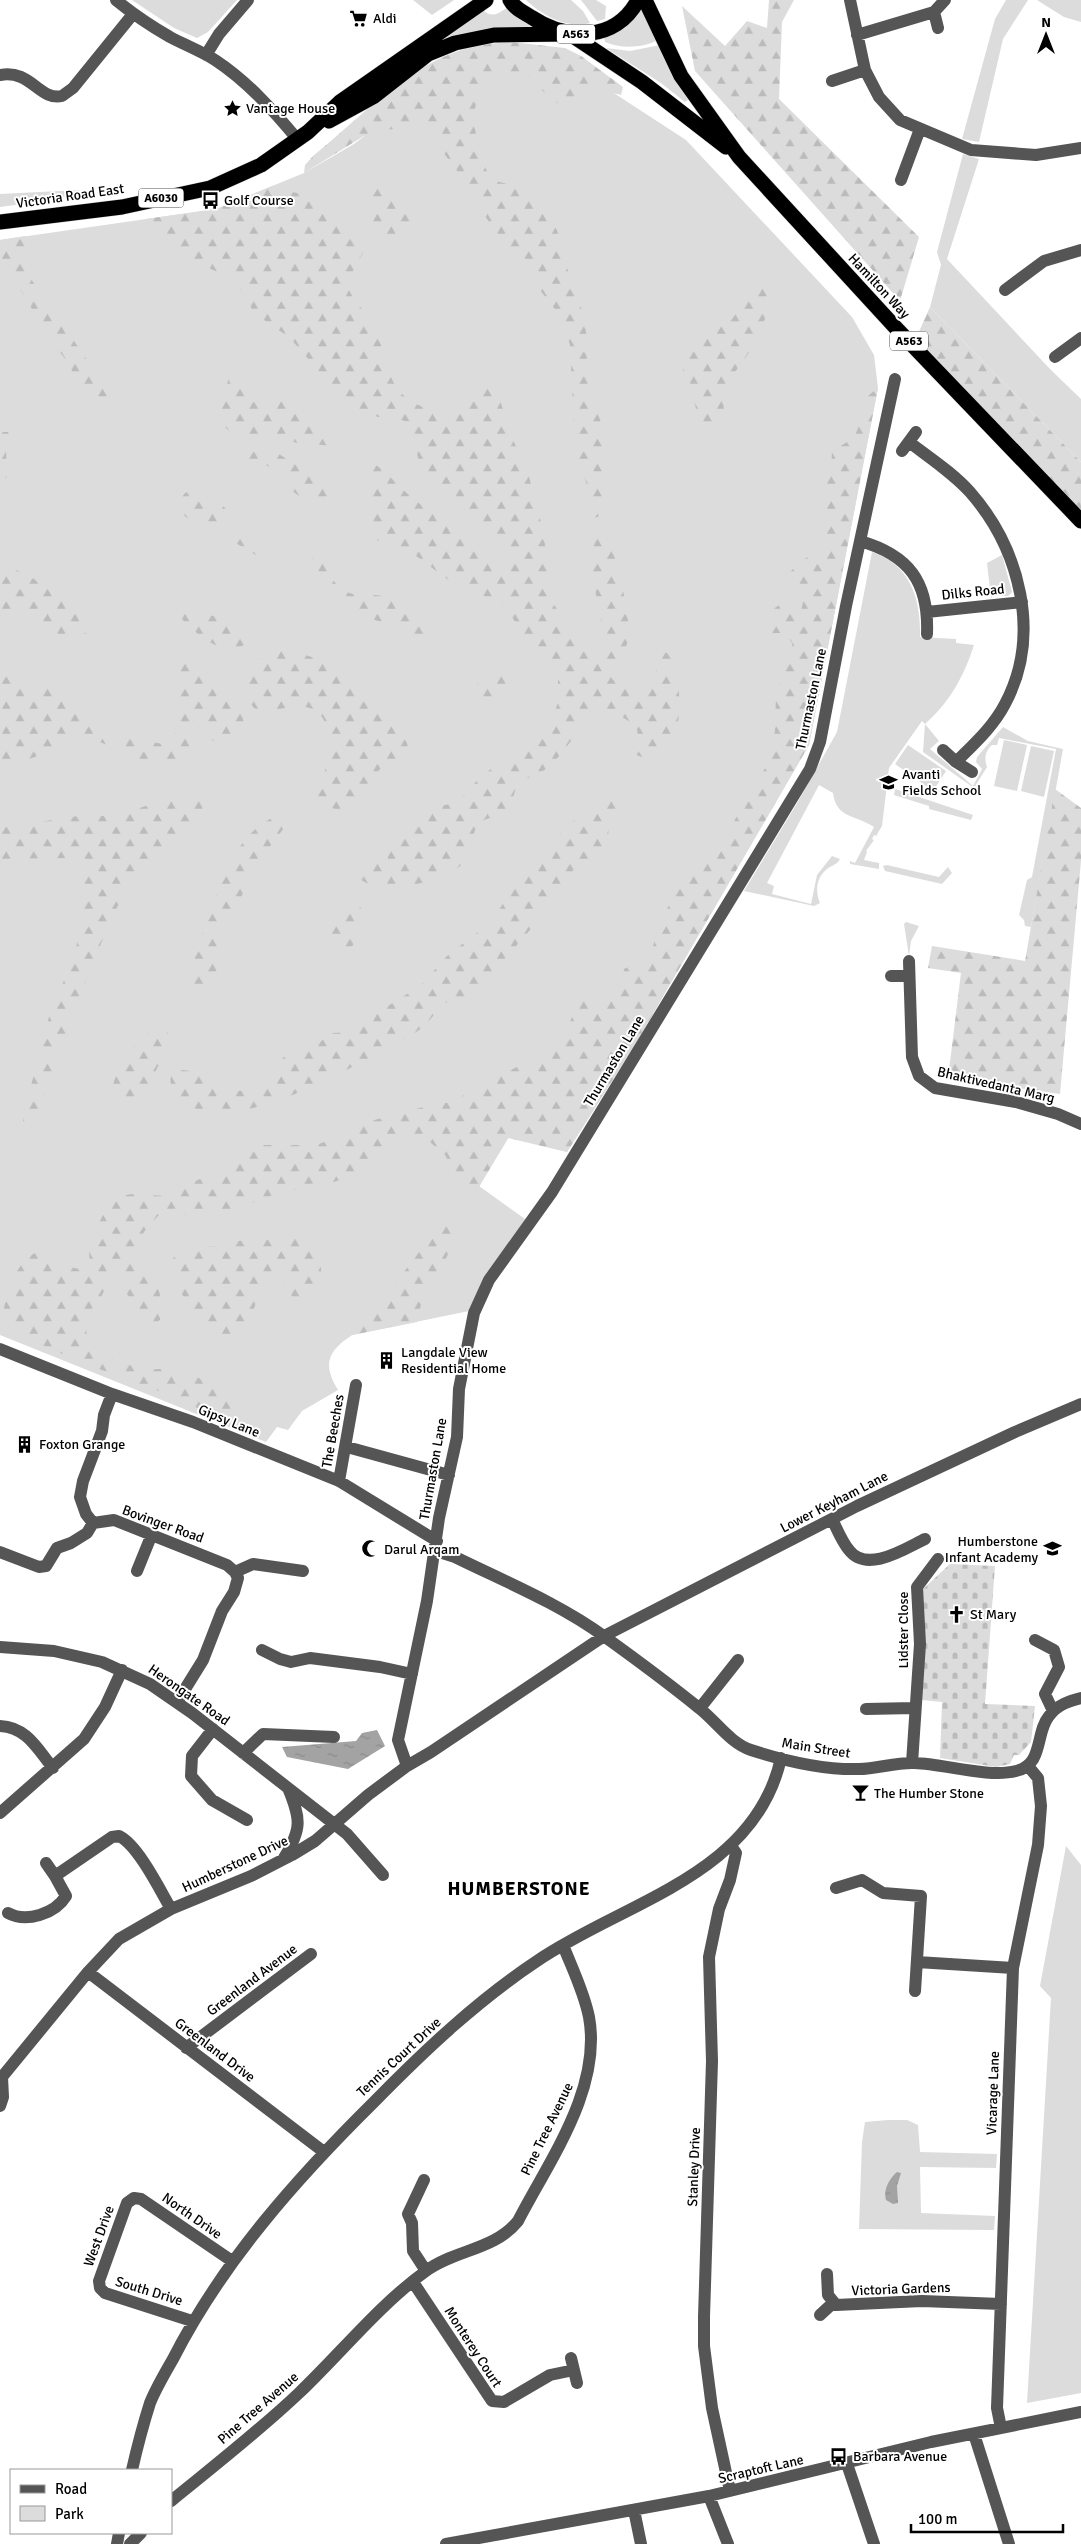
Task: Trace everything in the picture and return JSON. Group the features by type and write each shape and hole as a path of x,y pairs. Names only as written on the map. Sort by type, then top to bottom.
{"highway":[{"name":"Victoria Road East","path":"303,136 340,102 486,0"},
{"name":"A563","path":"510,0 519,10 537,22 569,34 592,34 611,29 624,19 638,0"},
{"name":"Hamilton Way","path":"645,0 681,76 739,158 895,327 1081,521"},
{"name":"Victoria Road East","path":"0,222 122,206 210,188 261,166 303,136 373,97 428,54 454,43 494,35 569,34"},
{"name":"Hamilton Way","path":"569,34 642,82 739,158"}],"street":[{"path":"116,0 133,14 168,36 206,55 238,77 303,136"},
{"path":"206,55 219,34 248,0"},
{"path":"850,0 865,70 879,97 900,120 971,150 1036,156 1081,148"},
{"path":"857,35 934,12 945,0"},
{"path":"934,12 938,28"},
{"path":"0,75 10,73 22,76 49,96 62,96 73,88 133,14"},
{"path":"832,81 865,70"},
{"path":"902,180 920,129"},
{"path":"1005,290 1044,261 1081,250"},
{"path":"1055,357 1081,338"},
{"name":"Thurmaston Lane","path":"407,1766 398,1740 437,1546 439,1518 457,1437 459,1389 474,1313 489,1280 552,1192 810,769 820,742 895,379"},
{"path":"909,442 952,474 983,508 1010,555 1022,602 1023,648 1010,693 992,724 956,762"},
{"path":"860,541 883,549 907,566 921,586 927,612 927,634"},
{"name":"Dilks Road","path":"927,612 1022,602"},
{"path":"943,750 956,762 972,772"},
{"name":"Bhaktivedanta Marg","path":"909,960 912,1056 916,1072 923,1082 935,1088 1026,1105 1081,1124"},
{"path":"891,976 909,976"},
{"name":"Gipsy Lane","path":"0,1349 112,1394 193,1422 340,1481 437,1546 563,1611 604,1636"},
{"name":"The Beeches","path":"340,1481 356,1385"},
{"path":"0,1552 39,1567 46,1566 57,1548 71,1543 87,1533 93,1523 86,1514 80,1497 83,1481 102,1431 104,1415 112,1394"},
{"name":"Lower Keyham Lane","path":"604,1636 832,1518 1004,1437 1081,1404"},
{"path":"346,1447 449,1475"},
{"path":"832,1518 849,1551 867,1559 876,1560 891,1555 925,1539"},
{"name":"Bovinger Road","path":"93,1523 114,1520 227,1565 235,1572"},
{"path":"137,1572 152,1534"},
{"name":"Lidster Close","path":"912,1763 914,1708 920,1644 917,1586 938,1559"},
{"path":"177,1702 203,1660 222,1611 234,1592 238,1578 235,1572 253,1564 303,1571"},
{"name":"Main Street","path":"604,1636 700,1708 736,1742 750,1750 819,1766 860,1770 912,1763 1012,1772 1028,1766"},
{"name":"Humberstone Drive","path":"0,2106 3,2097 1,2077 88,1972 119,1939 170,1909 251,1876 315,1841 368,1795 407,1766 431,1752 604,1636"},
{"path":"1035,1640 1054,1650 1059,1667 1045,1694 1053,1711"},
{"name":"Herongate Road","path":"0,1647 54,1652 102,1662 150,1684 213,1729 347,1834 383,1875"},
{"path":"262,1650 291,1662 310,1658 412,1674"},
{"path":"700,1708 738,1660"},
{"path":"0,1813 84,1739 106,1707 122,1670"},
{"path":"1028,1766 1035,1756 1044,1725 1053,1711 1064,1703 1081,1698"},
{"path":"866,1709 914,1708"},
{"path":"0,1726 9,1726 23,1732 53,1768"},
{"path":"213,1729 196,1747 192,1756 191,1776 212,1800 247,1820"},
{"path":"243,1753 263,1734 334,1738"},
{"name":"Tennis Court Drive","path":"132,2469 151,2402 192,2320 232,2261 324,2152 406,2069 451,2029 537,1961 563,1945 687,1880 731,1846 755,1816 776,1781 781,1758"},
{"name":"Vicarage Lane","path":"1001,2428 997,2408 1013,1968 1039,1835 1041,1806 1040,1786 1035,1772 1028,1766"},
{"path":"283,1860 296,1839 299,1822 287,1788"},
{"path":"55,1876 112,1836 119,1836 130,1844 155,1881 170,1909"},
{"name":"Stanley Drive","path":"730,2491 712,2408 704,2346 712,2061 709,1957 719,1909 736,1853 731,1846"},
{"path":"8,1913 28,1918 40,1916 64,1899 65,1892 46,1863"},
{"path":"836,1888 862,1880 882,1892 921,1896 915,1991"},
{"name":"Pine Tree Avenue","path":"172,2500 297,2395 393,2299 426,2271 496,2240 514,2227 582,2098 589,2071 591,2030 583,1995 563,1945"},
{"name":"Greenland Avenue","path":"186,2048 311,1954"},
{"path":"917,1962 1013,1968"},
{"name":"Greenland Drive","path":"88,1972 324,2152"},
{"path":"424,2180 408,2214 412,2223 413,2251 426,2271"},
{"name":"North Drive","path":"134,2198 141,2198 232,2261"},
{"name":"West Drive","path":"100,2288 99,2281 127,2203 134,2198"},
{"name":"Victoria Gardens","path":"827,2274 828,2295 833,2303 840,2306 913,2301 1001,2304"},
{"name":"Monterey Court","path":"413,2282 492,2401 504,2402 573,2364 577,2384"},
{"name":"South Drive","path":"100,2288 105,2293 192,2320"},
{"path":"820,2315 833,2303"},
{"name":"Scraptoft Lane","path":"446,2544 709,2496 974,2434 1081,2412"},
{"path":"974,2434 1009,2544"},
{"path":"848,2464 874,2544"},
{"path":"709,2496 728,2544"},
{"path":"634,2510 641,2544"},
{"path":"130,2544 139,2534"}],"green space":[{"path":"132,0 237,0 208,32 197,38 174,28"},
{"path":"413,0 454,0 432,15"},
{"path":"526,0 571,0 583,11 590,23 564,23 548,16"},
{"path":"581,0 596,0 606,6 605,19 597,21"},
{"path":"769,0 794,0 782,22 779,99 919,237 900,301 695,71 682,6 725,46 747,21 767,28"},
{"path":"1006,0 1028,0 1003,39 979,142 962,139 995,19"},
{"path":"1037,0 1081,0 1081,22 1064,17"},
{"path":"508,7 529,24 529,27 490,28 446,38 445,36 483,10 492,15"},
{"path":"641,9 658,40 646,45 632,47 618,46 605,42 604,37 625,28"},
{"path":"511,42 565,48 581,56 623,87 621,95 597,89 587,89 578,98 561,105 546,94 529,77 513,73 498,77 487,86 477,102 474,117 477,138 486,169 491,177 524,192 538,204 550,218 559,236 563,256 582,312 586,332 589,392 602,427 603,507 598,517 592,518 587,485 575,447 570,345 561,317 515,258 482,212 472,191 422,124 413,124 364,136 304,173 305,165 313,156 389,91 410,76 431,63 453,53 477,46"},
{"path":"660,45 688,100 685,102 661,83 606,48 630,51"},
{"path":"466,58 603,86 686,140 852,317 874,355 878,388 809,745 633,1048 567,1152 509,1137 479,1186 525,1219 469,1311 352,1335 337,1347 330,1359 330,1373 338,1390 302,1411 288,1430 277,1427 266,1442 0,1335 0,240 216,209 304,173 354,144"},
{"path":"963,154 979,159 947,259 1050,369 1081,399 1081,462 930,307 941,265 937,252"},
{"path":"374,179 400,201 409,214 413,230 407,239 387,235 371,222 368,189"},
{"path":"275,185 292,192 315,197 353,229 364,242 364,251 352,273 349,290 373,325 391,377 403,395 428,409 454,414 468,406 480,385 491,381 496,387 511,436 528,471 535,504 542,525 554,605 590,652 598,653 602,644 602,631 592,565 593,550 598,537 601,537 608,541 615,558 629,628 626,646 610,674 612,679 638,694 646,693 654,683 659,655 665,652 670,655 677,680 680,707 675,732 669,743 660,753 648,758 635,754 637,729 634,725 613,713 596,712 551,765 517,784 506,821 500,824 489,818 482,821 475,831 464,862 458,868 437,878 410,886 386,888 374,886 356,878 354,871 371,861 387,863 390,842 437,807 458,802 481,776 516,752 539,727 553,718 558,702 558,674 549,659 527,640 502,602 458,587 416,556 378,541 372,532 369,519 368,471 371,466 376,465 443,523 474,546 501,562 510,564 512,561 508,550 501,540 446,499 432,484 419,462 415,435 409,422 394,418 378,417 364,412 341,397 290,338 254,313 243,293 231,278 182,256 155,232 146,219 216,209"},
{"path":"80,190 60,199 0,207 0,194"},
{"path":"25,236 28,241 26,267 31,279 108,390 107,398 102,399 76,381 69,364 48,336 13,277 0,267 0,240"},
{"path":"764,285 768,293 768,303 763,325 742,363 726,386 723,420 717,426 702,425 699,422 689,378 683,370 681,355 707,329 732,319 756,287"},
{"path":"930,307 1081,462 1081,521 913,345"},
{"path":"230,372 240,374 246,378 251,401 261,405 277,397 298,411 323,436 345,447 299,443 229,431 222,424 221,411"},
{"path":"878,388 809,745 633,1048 567,1152 508,1138 479,1187 462,1188 455,1186 446,1156 430,1142 422,1137 394,1139 387,1141 367,1166 347,1178 323,1185 281,1192 228,1212 158,1216 139,1240 137,1254 139,1262 158,1288 160,1320 153,1324 146,1322 127,1294 116,1271 110,1269 106,1272 104,1291 87,1319 87,1334 91,1343 98,1350 118,1361 148,1369 168,1369 183,1372 215,1386 236,1400 235,1411 226,1417 222,1418 211,1415 180,1399 60,1353 21,1335 3,1319 13,1279 25,1260 33,1254 47,1253 79,1269 90,1263 89,1252 96,1229 106,1209 118,1196 133,1194 167,1196 183,1186 222,1170 252,1145 316,1145 350,1133 367,1122 423,1107 457,1101 472,1088 543,1055 561,1042 576,1008 582,1002 593,997 619,999 624,969 650,956 661,920 679,887 686,878 718,853 743,804 767,765 775,731 776,692 793,653 792,643 787,636 782,633 769,633 767,624 769,616 781,604 796,615 801,611 802,588 798,581 792,581 788,576 802,560 819,551 825,538 826,528 823,515 824,489 831,471 832,451 854,438 861,420 865,398"},
{"path":"0,432 8,432 11,441 6,450 7,477 0,482"},
{"path":"245,451 279,454 346,497 341,502 317,501 299,496 273,469 249,461"},
{"path":"191,490 223,506 226,509 223,520 202,523 189,520 184,515 179,501 185,493"},
{"path":"232,533 257,536 268,557 266,561 234,542"},
{"path":"872,552 885,558 905,575 916,597 920,637 956,639 956,643 974,645 970,656 961,678 949,698 925,724 922,721 889,768 882,826 876,836 874,835 872,839 874,840 866,851 864,860 879,863 879,869 850,864 850,861 855,863 874,827 843,812 838,808 833,793 819,785 767,883 774,886 772,894 811,904 817,875 832,856 840,859 821,876 817,889 820,903 814,906 744,891 837,732"},
{"path":"1002,555 1012,592 1008,596 994,595 991,598 987,563"},
{"path":"313,557 318,557 322,561 334,581 347,592 384,596 411,607 426,620 434,637 424,647 414,646 408,641 398,626 375,620 337,602 328,592 325,583 314,571 311,562"},
{"path":"0,570 16,570 27,574 74,608 84,632 94,639 92,643 60,635 23,611 9,613 0,611"},
{"path":"184,613 202,614 223,618 232,622 241,627 246,634 248,642 236,650 213,644 199,635 181,618"},
{"path":"266,647 288,649 326,662 345,672 372,698 373,707 406,741 408,755 406,759 398,764 380,769 374,776 371,793 350,813 337,812 323,799 313,795 313,788 324,778 327,755 327,730 322,717 312,709 301,706 265,711 256,709 250,702 249,677 256,661"},
{"path":"184,656 199,667 213,684 242,710 244,726 230,749 215,743 203,730 194,724 189,727 191,757 179,763 166,765 152,763 86,738 72,738 37,756 0,765 0,663 12,671 24,685 42,685 53,688 84,718 104,732 167,745 173,737 179,716 176,661"},
{"path":"497,674 509,680 511,693 508,697 495,702 482,702 473,695 475,686 478,683 485,678"},
{"path":"925,724 939,741 930,749 973,786 982,769 976,762 977,757 1003,727 1028,741 1063,749 1031,927 1025,926 1024,920 1019,915 1027,880 1032,877 1056,749 999,738 997,745 992,745 987,752 985,758 987,767 974,788 923,752"},
{"path":"1004,740 1027,745 1017,791 994,786"},
{"path":"908,745 946,771 933,791 895,764"},
{"path":"1031,746 1054,751 1044,797 1021,791"},
{"path":"895,789 973,815 971,820 929,809 929,806 894,795"},
{"path":"1055,789 1081,808 1081,861 1060,1094 948,1078 961,973 928,968 932,946 1025,961"},
{"path":"613,796 616,808 608,837 610,844 595,861 574,869 567,882 547,897 536,923 477,991 460,1002 443,1003 423,1027 409,1037 324,1081 272,1102 245,1110 220,1113 198,1110 175,1094 171,1085 171,1075 182,1070 200,1072 204,1080 216,1090 223,1092 251,1090 274,1074 281,1060 288,1053 312,1047 333,1033 351,1032 375,1014 420,986 448,955 491,922 516,884 538,867 560,833 573,821 597,807 605,798"},
{"path":"171,797 202,799 205,802 197,821 168,855 142,866 113,914 78,1000 36,1117 27,1128 23,1126 23,1116 50,1013 75,955 84,901 85,867 80,860 74,858 0,859 0,828 78,816 117,816"},
{"path":"272,818 284,818 284,828 268,849 242,895 239,910 224,926 218,936 222,965 202,986 190,986 190,977 200,942 229,864 238,849 251,834 260,825"},
{"path":"887,865 939,877 948,867 952,873 942,884 885,871 883,866"},
{"path":"349,898 359,904 362,920 360,930 352,946 346,950 337,950 328,944 328,931 342,911 345,900"},
{"path":"906,922 919,926 911,941 909,956 904,924"},
{"path":"163,1023 168,1024 166,1044 153,1077 140,1096 133,1102 121,1099 113,1088 115,1077 124,1058 137,1042"},
{"path":"450,1221 454,1222 455,1233 453,1243 444,1262 427,1289 417,1322 352,1335 337,1345 372,1314 429,1239"},
{"path":"284,1235 298,1237 316,1253 321,1277 318,1288 311,1298 299,1305 295,1303 280,1272 273,1271 262,1288 244,1331 238,1339 231,1343 224,1342 207,1327 188,1304 170,1272 171,1262 182,1251 188,1249 223,1246 242,1240 265,1241"},
{"path":"950,1564 995,1566 985,1704 1035,1706 1031,1742 1019,1755 1014,1755 1010,1764 996,1767 940,1758 942,1702 922,1700 922,1590"},
{"path":"1066,1846 1081,1865 1081,2393 1027,2403 1051,1998 1040,1986"},
{"path":"907,2120 918,2125 920,2152 997,2154 996,2168 920,2167 921,2213 995,2216 994,2230 859,2229 862,2142 865,2122"}],"water":[{"path":"377,1730 385,1746 348,1769 287,1757 282,1747 356,1741 362,1733"},
{"path":"897,2172 901,2173 897,2186 898,2203 893,2204 886,2200 885,2192 889,2181"}],"place":[{"name":"Aldi","path":"359,18"},
{"name":"Vantage House","path":"232,108"},
{"name":"Golf Course","path":"210,200"},
{"name":"Avanti Fields School","path":"888,782"},
{"name":"Langdale View Residential Home","path":"387,1360"},
{"name":"Foxton Grange","path":"25,1444"},
{"name":"Darul Arqam","path":"370,1549"},
{"name":"Humberstone Infant Academy","path":"1052,1549"},
{"name":"St Mary","path":"956,1614"},
{"name":"The Humber Stone","path":"860,1793"},
{"name":"Barbara Avenue","path":"839,2456"}],"district":[{"name":"HUMBERSTONE","path":"519,1889"}]}
